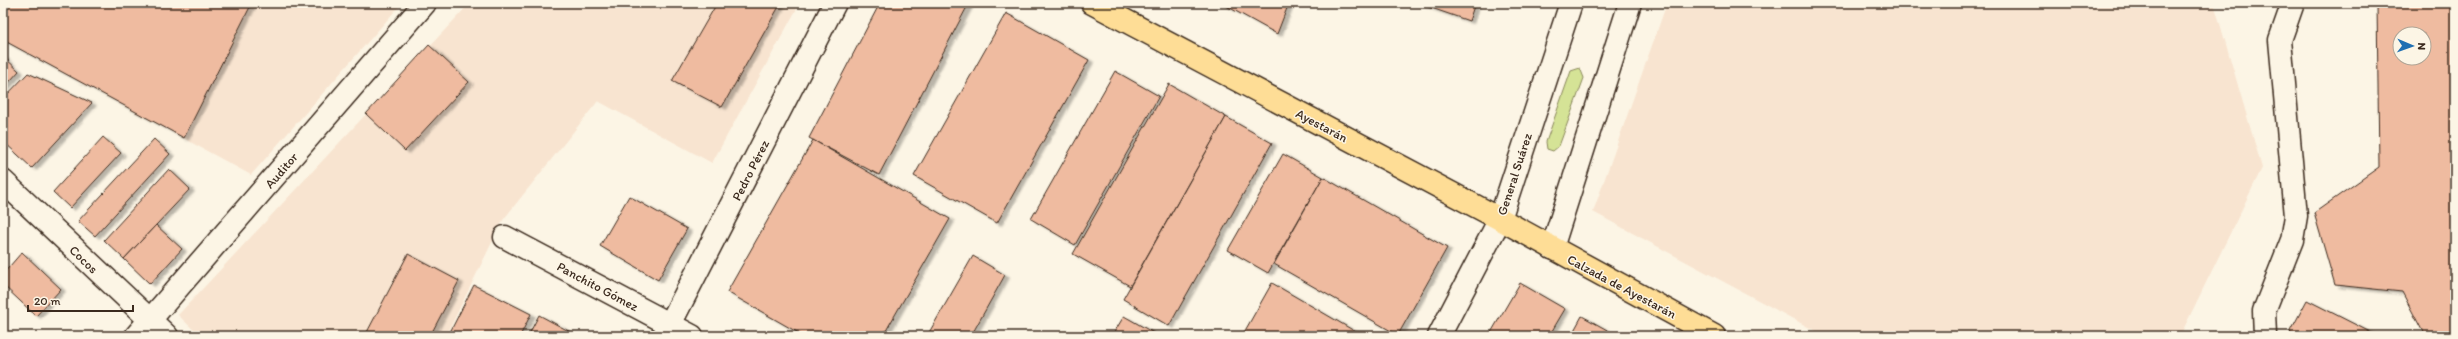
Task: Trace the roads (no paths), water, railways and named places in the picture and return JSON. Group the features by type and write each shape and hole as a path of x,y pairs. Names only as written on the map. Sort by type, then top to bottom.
{"main road":[{"name":"Ayestarán","path":"1092,3 1552,248"},
{"name":"Calzada de Ayestarán","path":"1552,248 1714,336"}],"street":[{"name":"Auditor","path":"143,329 425,3"},
{"name":"Pedro Pérez","path":"667,330 835,3"},
{"name":"General Suárez","path":"1439,336 1500,219 1570,3"},
{"path":"1552,248 1630,3"},
{"path":"2265,336 2264,312 2292,240 2296,216 2280,40 2293,3"},
{"name":"Cocos","path":"3,181 143,329 167,336"},
{"name":"Panchito Gómez","path":"504,237 667,330 692,336"}]}
